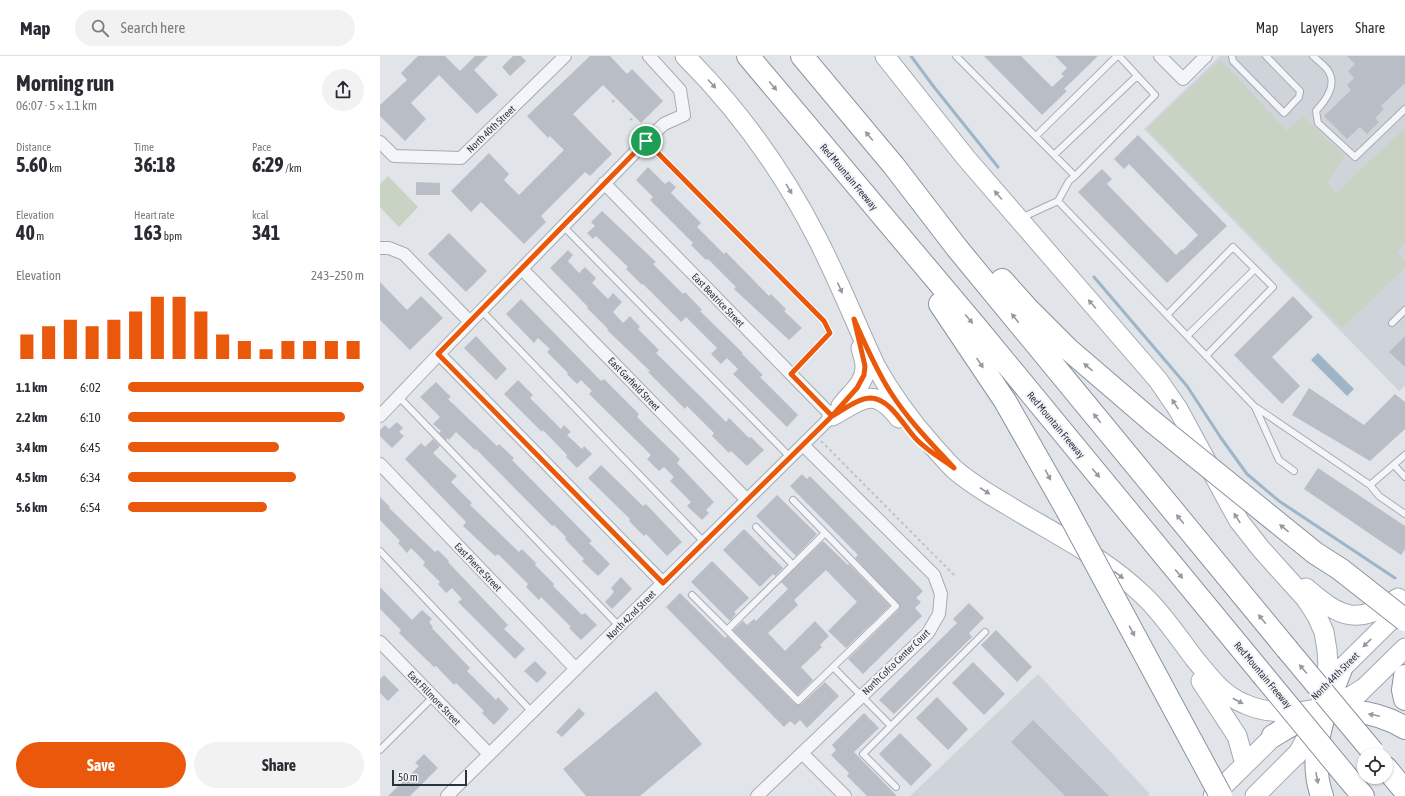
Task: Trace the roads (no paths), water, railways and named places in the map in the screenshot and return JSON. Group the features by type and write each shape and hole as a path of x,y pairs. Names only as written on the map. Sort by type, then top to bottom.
{"highway":[{"name":"Red Mountain Freeway","path":"748,56 987,341 1363,796"},
{"path":"802,56 894,166 957,248 1287,650 1370,748"},
{"path":"817,140 926,285 1005,400 1067,510 1221,796"},
{"path":"894,166 967,240 1028,310 1059,341 1153,422 1314,553 1336,576 1405,633"},
{"path":"1314,553 1340,569 1405,620"},
{"path":"1142,650 1196,732 1235,796"},
{"path":"1322,796 1316,770 1316,753 1322,710 1341,669"},
{"path":"1405,676 1405,699"},
{"path":"1274,736 1297,722 1322,710 1358,712 1377,716 1397,723 1405,728"},
{"path":"1393,776 1405,790"}],"main road":[{"path":"685,56 731,106 775,166 819,241 875,365 891,393 910,419 954,468"},
{"path":"885,56 944,131 1158,380 1178,410 1239,521 1261,549 1306,599 1321,624 1324,632 1328,665 1322,710 1297,754 1255,796"},
{"path":"832,416 857,388 864,375 865,366 854,319"},
{"path":"832,416 862,400 871,398 881,401 889,406 918,441 983,490 1107,565 1134,587 1157,610 1211,679 1230,697 1246,705 1263,710 1278,712 1322,710 1364,688 1405,648"},
{"path":"1261,549 1322,602 1333,610 1346,615 1366,615 1377,612 1405,593"},
{"name":"North 44th Street","path":"1341,669 1405,606"},
{"path":"1157,610 1198,677 1237,736 1245,764"},
{"path":"1213,796 1274,736"}],"street":[{"name":"North 40th Street","path":"380,142 394,156 461,158 565,56"},
{"path":"380,416 438,354 646,141 664,124 684,115 680,90 649,56"},
{"path":"1160,56 1183,79 1206,56"},
{"name":"East Beatrice Street","path":"604,183 832,416"},
{"path":"380,248 389,248 404,254 470,322"},
{"name":"East Garfield Street","path":"522,269 747,500"},
{"path":"438,354 663,583"},
{"name":"North 42nd Street","path":"447,796 832,416"},
{"name":"North Cofco Center Court","path":"757,796 928,633 939,614 941,594 934,575 803,445"},
{"name":"East Pierce Street","path":"380,464 576,669"},
{"name":"East Fillmore Street","path":"380,642 489,754"},
{"path":"802,752 845,796"}],"lane":[{"path":"956,56 1075,176"},
{"path":"1019,219 1058,200 1069,181 1155,95 1118,56 1036,136"},
{"path":"1232,56 1233,61 1284,113 1300,97 1300,91 1267,56"},
{"path":"1313,56 1329,71 1332,83 1327,99 1316,111 1318,123 1355,157 1405,109"},
{"path":"1054,155 1137,76"},
{"path":"646,141 824,321 830,333 791,374"},
{"path":"1058,200 1255,407 1370,485 1379,496 1405,514"},
{"path":"563,226 790,457"},
{"path":"1167,314 1233,247 1273,287 1206,356"},
{"path":"1187,336 1255,269"},
{"path":"481,310 704,542"},
{"path":"1392,322 1405,310"},
{"path":"398,396 620,626"},
{"path":"1255,407 1279,460 1294,471"},
{"path":"1370,485 1405,456"},
{"path":"1394,465 1405,477"},
{"path":"692,595 798,701 896,606 793,500"},
{"path":"756,527 793,565"},
{"path":"727,630 826,533"},
{"path":"380,551 532,712"},
{"path":"896,787 864,754 985,632"},
{"path":"833,667 891,726"},
{"path":"380,750 433,697"}],"water":[{"path":"1318,353 1354,389 1347,396 1311,360"}],"waterway":[{"path":"911,56 998,167"},
{"path":"1094,277 1187,386 1221,438 1247,474 1279,501 1395,578"}]}
